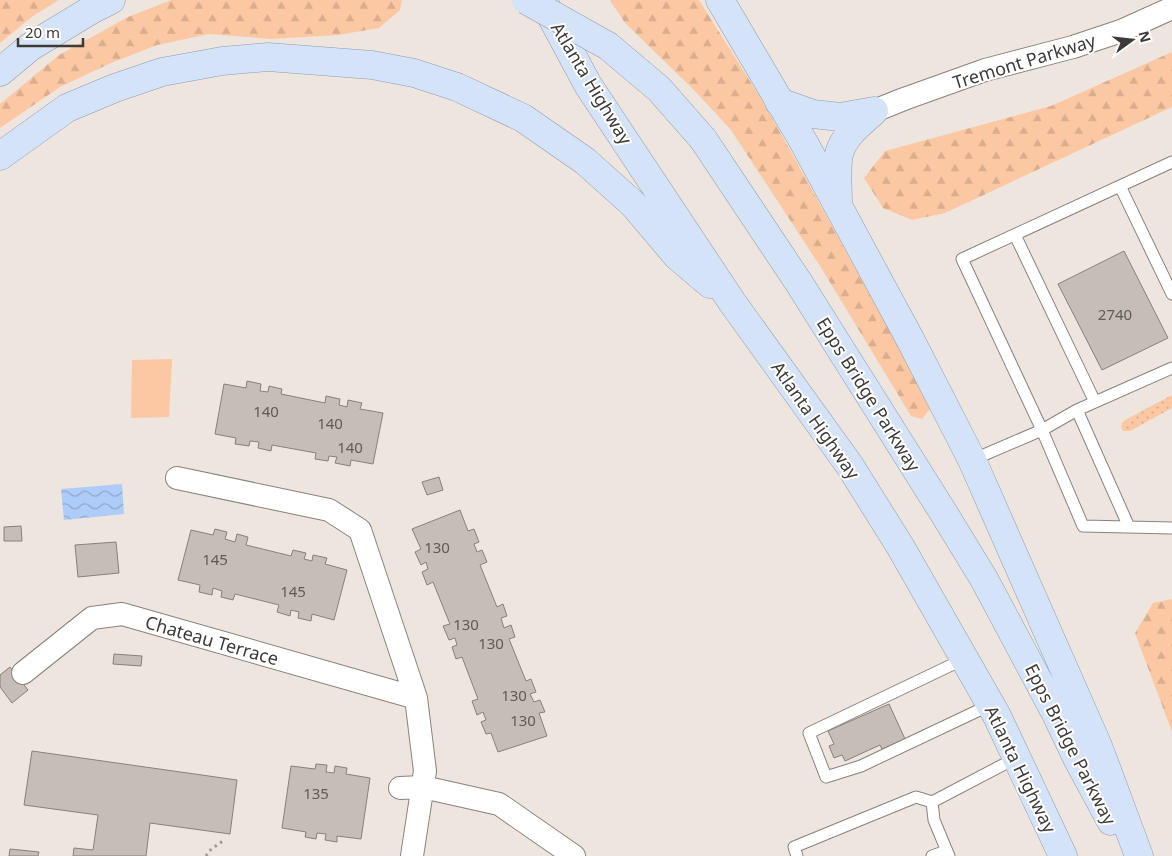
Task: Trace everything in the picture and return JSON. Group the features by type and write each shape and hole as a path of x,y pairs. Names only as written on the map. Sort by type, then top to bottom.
{"main road":[{"path":"0,72 30,47 111,0"},
{"name":"Epps Bridge Parkway","path":"526,0 608,46 659,89 703,140 799,283 978,571 1056,714 1129,856"},
{"name":"Atlanta Highway","path":"542,0 588,85 732,302 850,466 900,546 990,705 1063,856"},
{"path":"720,0 803,141 910,339 972,460 1098,746 1139,856"},
{"path":"0,156 67,108 115,88 162,72 222,61 268,57 372,65 414,73 457,87 523,118 585,161 633,204 677,256 732,302"},
{"path":"779,102 813,114 840,116 874,111"},
{"path":"838,206 839,155 844,142 874,111"}],"street":[{"name":"Tremont Parkway","path":"874,111 985,70 1073,47 1121,31 1172,8"},
{"path":"178,478 329,510 360,530 416,698 425,771 412,856"},
{"name":"Chateau Terrace","path":"23,673 92,618 122,614 416,698"},
{"path":"400,788 423,787 499,804 574,856"}],"lane":[{"path":"1172,162 962,259 1042,430 1083,526 1172,528"},
{"path":"1120,186 1172,294"},
{"path":"1014,236 1095,402"},
{"path":"972,460 1042,430 1077,410 1172,368"},
{"path":"1077,410 1129,527"},
{"path":"964,659 809,733 826,778 861,766 990,705"},
{"path":"797,856 794,847 916,797 932,802 1016,758"},
{"path":"932,802 934,820 948,853 932,856"}],"path":[{"path":"206,856 208,851 224,840"}],"green space":[{"path":"0,0 59,0 33,16 0,43"},
{"path":"171,0 402,0 400,10 379,28 338,35 271,39 209,34 157,45 111,63 60,87 0,128 0,104 59,55 128,17"},
{"path":"610,0 699,0 765,105 891,333 930,409 922,419 911,416 820,266 731,130 694,90 625,23"},
{"path":"1172,52 1172,107 945,213 912,220 883,208 864,178 885,151 1051,106"},
{"path":"172,359 169,417 131,418 132,360"},
{"path":"1172,395 1172,408 1130,431 1123,431 1121,427 1125,420"},
{"path":"1172,599 1172,732 1135,633 1153,603"}],"water":[{"path":"122,484 124,514 64,520 61,489"}],"building":[{"path":"1124,251 1168,338 1102,370 1058,284"},
{"path":"247,381 261,384 260,391 268,392 269,386 282,389 281,394 325,403 326,396 340,399 339,405 347,407 348,400 362,403 360,409 383,413 373,464 351,460 350,466 335,463 337,457 329,456 328,461 315,459 316,453 272,445 271,451 258,448 259,442 250,441 249,446 235,444 236,438 215,434 224,384 246,388"},
{"path":"439,477 443,490 427,495 422,482"},
{"path":"460,510 468,531 474,529 479,542 474,544 477,552 482,550 487,562 480,565 497,607 503,604 507,616 501,618 504,628 511,625 515,637 509,639 526,681 531,679 536,692 530,694 534,702 540,700 545,712 539,713 547,736 498,752 491,733 486,734 481,722 486,720 483,712 477,715 472,701 478,699 462,657 456,659 452,647 457,645 455,638 449,640 443,626 450,624 433,582 427,585 422,572 428,569 426,562 421,565 415,552 421,549 412,529"},
{"path":"21,526 22,541 4,541 4,527"},
{"path":"215,529 227,532 225,539 235,542 237,534 248,537 246,545 291,556 293,550 306,553 304,559 312,561 313,555 327,558 325,564 347,570 334,620 312,614 311,621 298,618 299,612 291,610 290,616 277,612 279,605 235,594 233,600 221,597 222,591 213,588 212,595 199,592 200,585 178,580 191,530 213,535"},
{"path":"116,542 119,573 78,577 75,545"},
{"path":"114,654 142,656 141,666 113,664"},
{"path":"10,667 28,690 12,703 0,687 0,675"},
{"path":"889,704 905,739 882,749 880,745 845,761 842,755 834,758 829,746 834,744 828,731"},
{"path":"32,751 237,780 230,834 150,823 146,856 73,856 74,848 93,850 98,815 24,805"},
{"path":"316,764 327,765 326,772 334,773 335,766 347,768 346,774 370,778 361,839 337,836 337,842 325,840 326,834 317,833 316,839 305,837 306,832 282,828 291,766 315,769"},
{"path":"10,849 39,852 38,856 9,856"}]}
